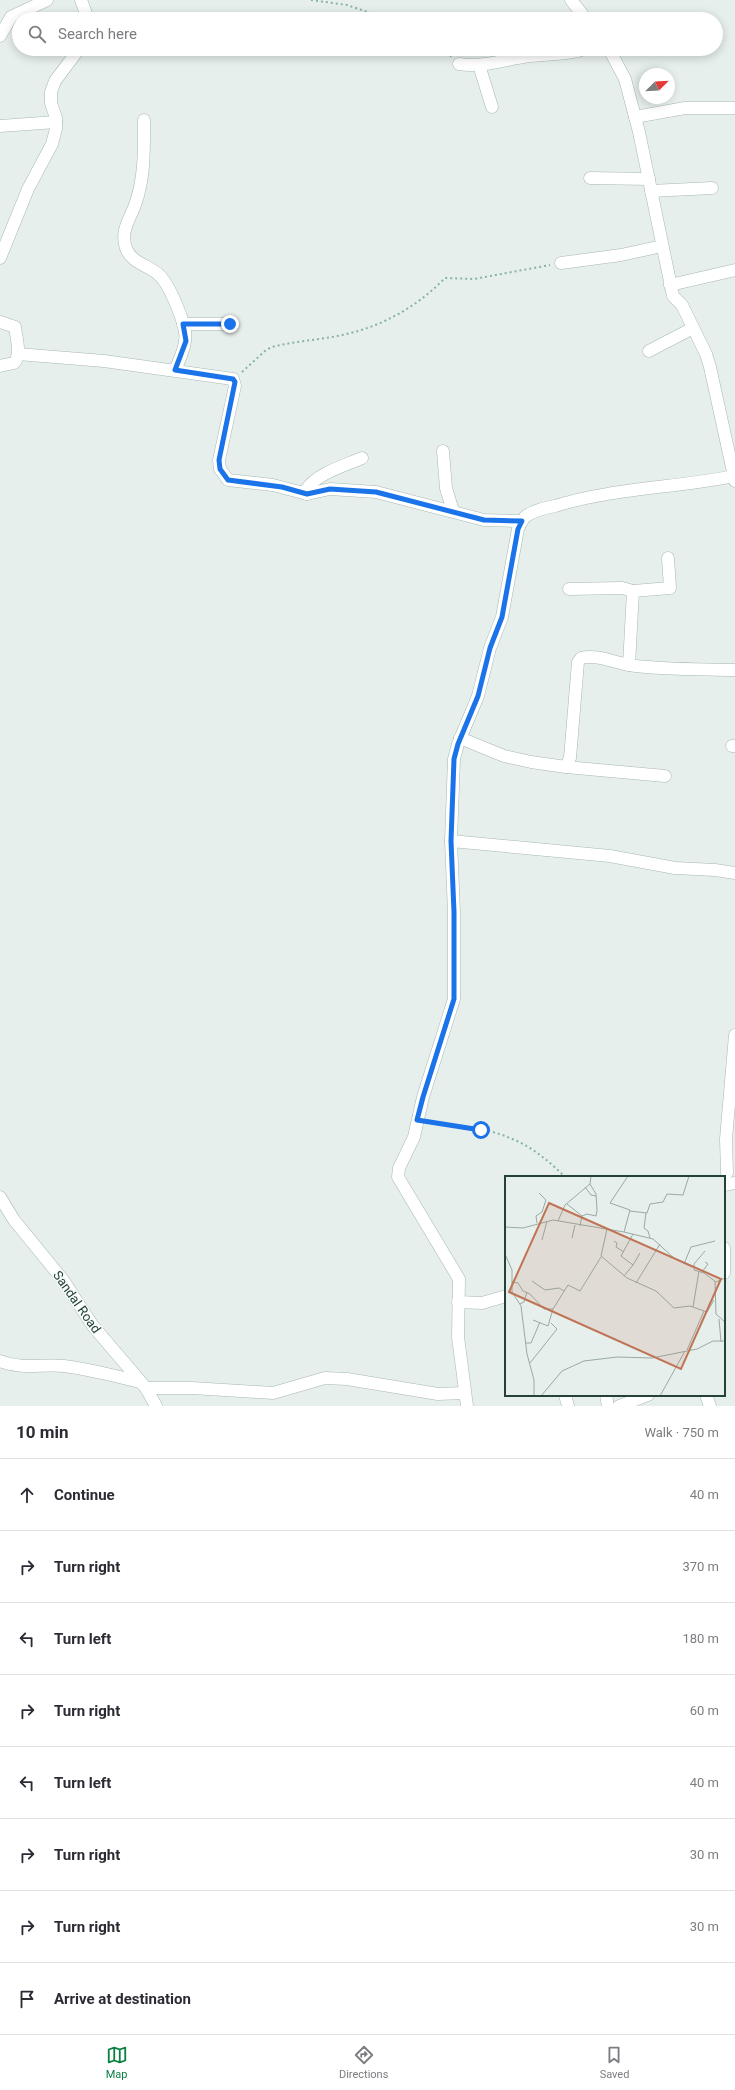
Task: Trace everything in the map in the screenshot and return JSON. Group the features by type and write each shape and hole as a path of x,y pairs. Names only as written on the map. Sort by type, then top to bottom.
{"street":[{"path":"22,12 47,0"},
{"path":"81,0 85,12"},
{"path":"571,0 580,12"},
{"path":"0,36 12,17"},
{"path":"0,258 28,189 52,144 56,122 51,103 51,92 55,81 74,56"},
{"path":"459,64 471,66 531,56"},
{"path":"467,1406 458,1337 459,1279 398,1177 399,1168 414,1137 423,1097 454,999 454,912 451,841 454,759 460,738 478,696 490,648 502,617 518,529 525,517 534,512 598,495 734,478 706,354 682,305 673,296 635,117 625,79 613,56"},
{"path":"479,65 492,107"},
{"path":"635,117 685,108 735,108"},
{"path":"144,120 142,184 125,226 124,237 126,248 130,255 138,263 158,274 164,281 183,324 186,341 175,370"},
{"path":"0,126 56,122"},
{"path":"590,178 650,185 712,188"},
{"path":"562,263 621,255 662,246"},
{"path":"670,285 735,270"},
{"path":"0,322 15,327 18,354 18,359 14,363 0,366"},
{"path":"183,324 230,324"},
{"path":"649,351 693,328"},
{"path":"18,354 104,361 175,370 234,380 235,386 219,460 224,477 233,482 273,486 307,494 330,489 376,492 484,520 522,521"},
{"path":"443,451 446,488 453,511"},
{"path":"307,494 306,490 309,486 320,478 362,458"},
{"path":"569,589 622,588 633,591 670,588 668,558"},
{"path":"629,665 633,591"},
{"path":"566,767 570,758 578,662 580,658 588,656 629,665 735,670"},
{"path":"460,738 504,756 531,762 566,767 665,776"},
{"path":"451,841 610,856 675,868 715,870 735,873"},
{"path":"735,1035 731,1109 726,1139 725,1179 735,1183"},
{"name":"Sandal Road","path":"0,1197 14,1220 63,1280 93,1326 143,1385 156,1406"},
{"path":"725,1259 735,1264"},
{"path":"458,1302 482,1304 505,1296"},
{"path":"0,1361 10,1365 22,1366 73,1367 143,1385 273,1393 325,1378 347,1379 438,1394 465,1393"},
{"path":"565,1396 568,1406"},
{"path":"606,1396 608,1406"},
{"path":"619,1406 645,1396"},
{"path":"706,1396 710,1406"}],"path":[{"path":"310,0 347,5 368,12"},
{"path":"234,380 266,350 272,347 341,335 390,319 429,294 445,278 474,279 562,263"},
{"path":"417,1120 481,1130 510,1138 544,1158 564,1176"}],"route":[{"path":"230,324 183,324 186,341 175,370 233,379 235,382 219,460 220,469 224,477 228,480 233,482 256,483 288,488 296,492 307,494 330,489 376,492 484,520 522,521 518,529 502,617 490,648 478,696 458,744 454,759 451,841 454,912 454,999 417,1120 481,1130"}]}
